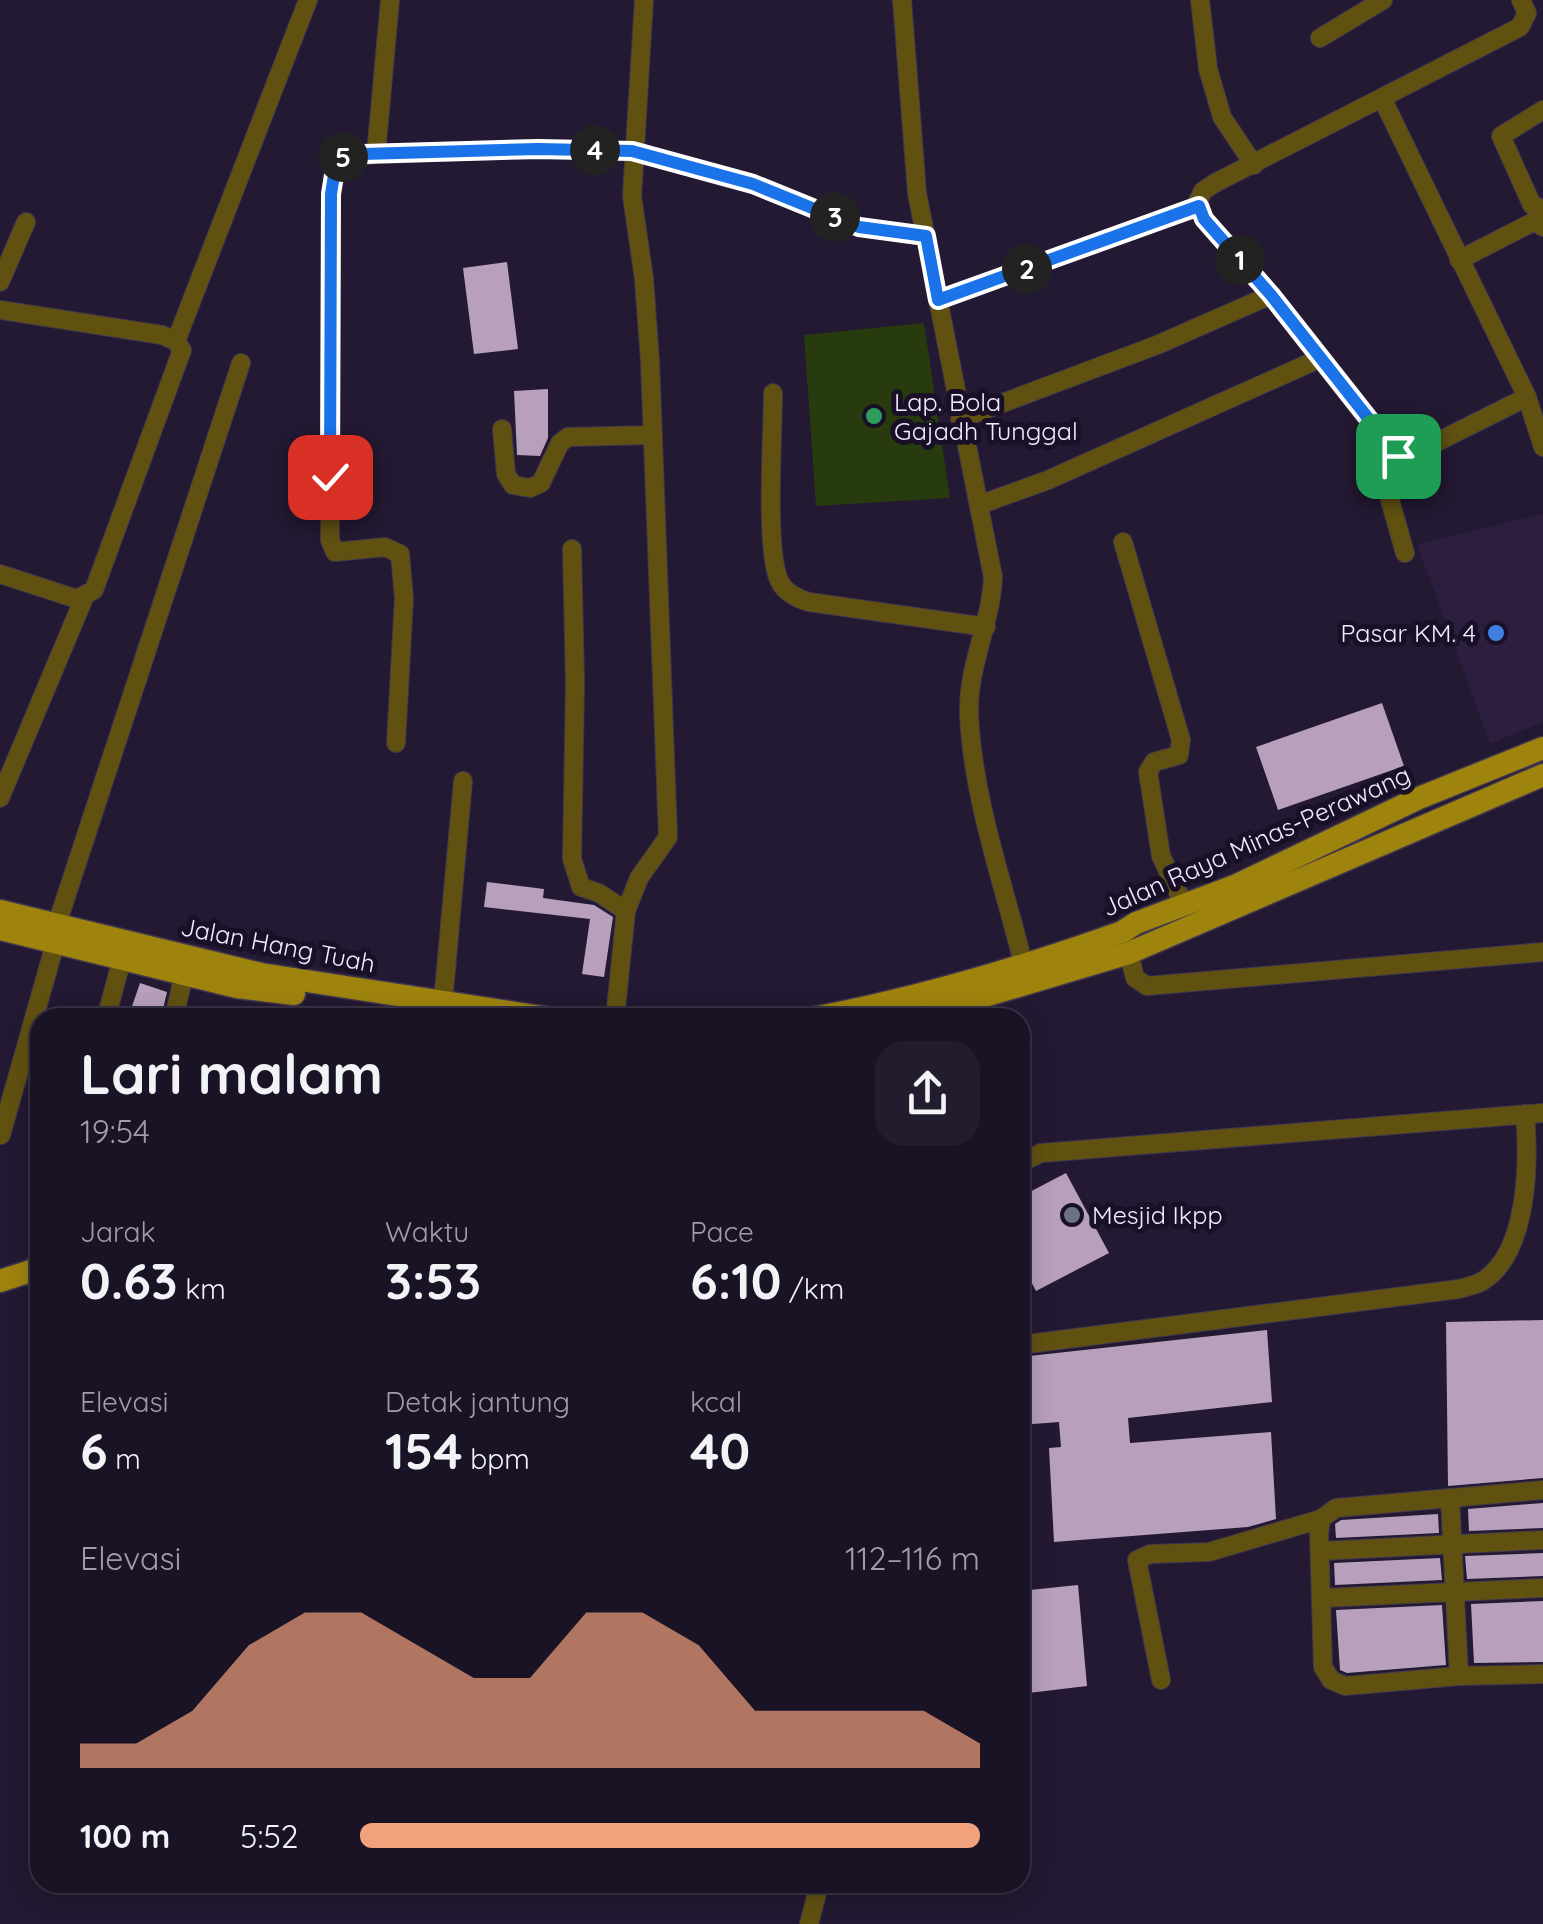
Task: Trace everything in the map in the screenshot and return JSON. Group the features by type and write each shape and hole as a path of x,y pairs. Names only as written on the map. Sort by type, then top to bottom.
{"main road":[{"name":"Jalan Raya Minas-Perawang","path":"1126,943 1136,922 1247,880 1419,798 1543,748"},
{"name":"Jalan Raya Minas-Perawang","path":"940,1008 1126,943 1543,775"},
{"name":"Jalan Hang Tuah","path":"0,911 122,959 237,987 433,1008"},
{"name":"Jalan Hang Tuah","path":"0,930 55,935 441,1008"},
{"name":"Jalan Raya Minas-Perawang","path":"865,1008 1126,943"},
{"path":"0,1281 30,1271"}],"street":[{"path":"0,798 84,598 98,584 182,355 176,340 308,0"},
{"path":"376,154 390,0"},
{"path":"616,1008 626,912 636,884 668,837 653,435 644,278 632,196 644,0"},
{"path":"902,0 918,193 993,577 986,627 971,672 969,712 983,806 1024,967"},
{"path":"1200,0 1208,69 1222,117 1254,165"},
{"path":"1320,38 1382,0"},
{"path":"1400,456 1271,295 1204,219 1198,197 1520,27 1527,16 1521,0"},
{"path":"1382,98 1448,226 1459,260 1534,402 1543,447"},
{"path":"1543,110 1500,136 1532,205 1543,210"},
{"path":"396,743 404,598 400,554 385,547 336,552 330,540 334,170 342,157 538,149 632,151 753,184 859,227 926,236"},
{"path":"938,300 1199,206"},
{"path":"1459,260 1536,221 1543,227"},
{"path":"0,282 26,222"},
{"path":"960,419 1172,338 1271,295"},
{"path":"0,310 176,340"},
{"path":"979,505 1048,480 1321,358"},
{"path":"35,1008 55,935 242,364"},
{"path":"772,393 773,550 781,584 796,597 810,602 986,627"},
{"path":"1405,553 1386,486 1400,456 1534,402"},
{"path":"502,429 506,474 513,485 521,488 541,484 560,443 568,437 653,435"},
{"path":"1123,542 1181,740 1179,755 1154,762 1148,772 1160,856 1184,906"},
{"path":"572,549 576,684 572,859 581,887 599,893 626,912"},
{"path":"0,574 84,598"},
{"path":"452,1008 463,781"},
{"path":"1126,943 1135,978 1147,986 1543,952"},
{"path":"109,1008 122,959"},
{"path":"176,1008 184,974"},
{"path":"0,1135 30,1026"},
{"path":"1030,1158 1040,1153 1534,1114 1516,1234 1498,1265 1482,1281 1459,1289 1030,1344"},
{"path":"1161,1680 1137,1560 1150,1554 1209,1552 1322,1519 1336,1508 1543,1490"},
{"path":"1450,1498 1459,1676"},
{"path":"1322,1519 1323,1668 1330,1680 1345,1686 1459,1676 1543,1674"},
{"path":"1320,1551 1543,1540"},
{"path":"1323,1598 1543,1588"},
{"path":"809,1924 817,1893"}],"shaded area":[{"name":"Pasar KM. 4","path":"1543,514 1543,722 1490,744 1417,544"}],"green space":[{"name":"Lap. Bola Gajadh Tunggal","path":"924,323 950,498 816,506 804,335"}],"building":[{"path":"507,262 518,349 474,354 463,268"},
{"path":"548,389 548,438 540,456 517,455 514,391"},
{"path":"1382,703 1404,766 1278,810 1256,747"},
{"path":"487,882 544,889 543,898 594,905 613,917 604,977 582,974 590,919 484,907"},
{"path":"140,983 167,992 163,1008 131,1008"},
{"path":"1066,1173 1109,1253 1036,1291 1030,1280 1030,1192"},
{"path":"1543,1320 1543,1478 1448,1486 1446,1322"},
{"path":"1267,1330 1272,1402 1128,1418 1130,1443 1271,1432 1276,1519 1248,1527 1054,1542 1049,1448 1061,1447 1059,1422 1030,1424 1030,1356"},
{"path":"1543,1503 1543,1528 1469,1531 1468,1509"},
{"path":"1438,1514 1439,1533 1336,1538 1335,1524 1341,1520"},
{"path":"1543,1553 1543,1576 1467,1579 1465,1556"},
{"path":"1440,1558 1442,1580 1335,1585 1334,1563"},
{"path":"1078,1585 1087,1686 1030,1693 1030,1590"},
{"path":"1543,1601 1543,1662 1474,1663 1471,1604"},
{"path":"1442,1605 1446,1665 1347,1673 1340,1670 1336,1610"}],"place":[{"name":"Lap. Bola Gajadh Tunggal","path":"874,416"},
{"name":"Pasar KM. 4","path":"1496,633"},
{"name":"Mesjid Ikpp","path":"1072,1215"}],"route":[{"path":"330,477 331,194 338,158 538,149 632,151 753,184 859,227 926,236 938,300 1199,206 1204,219 1271,295 1398,456"}]}
